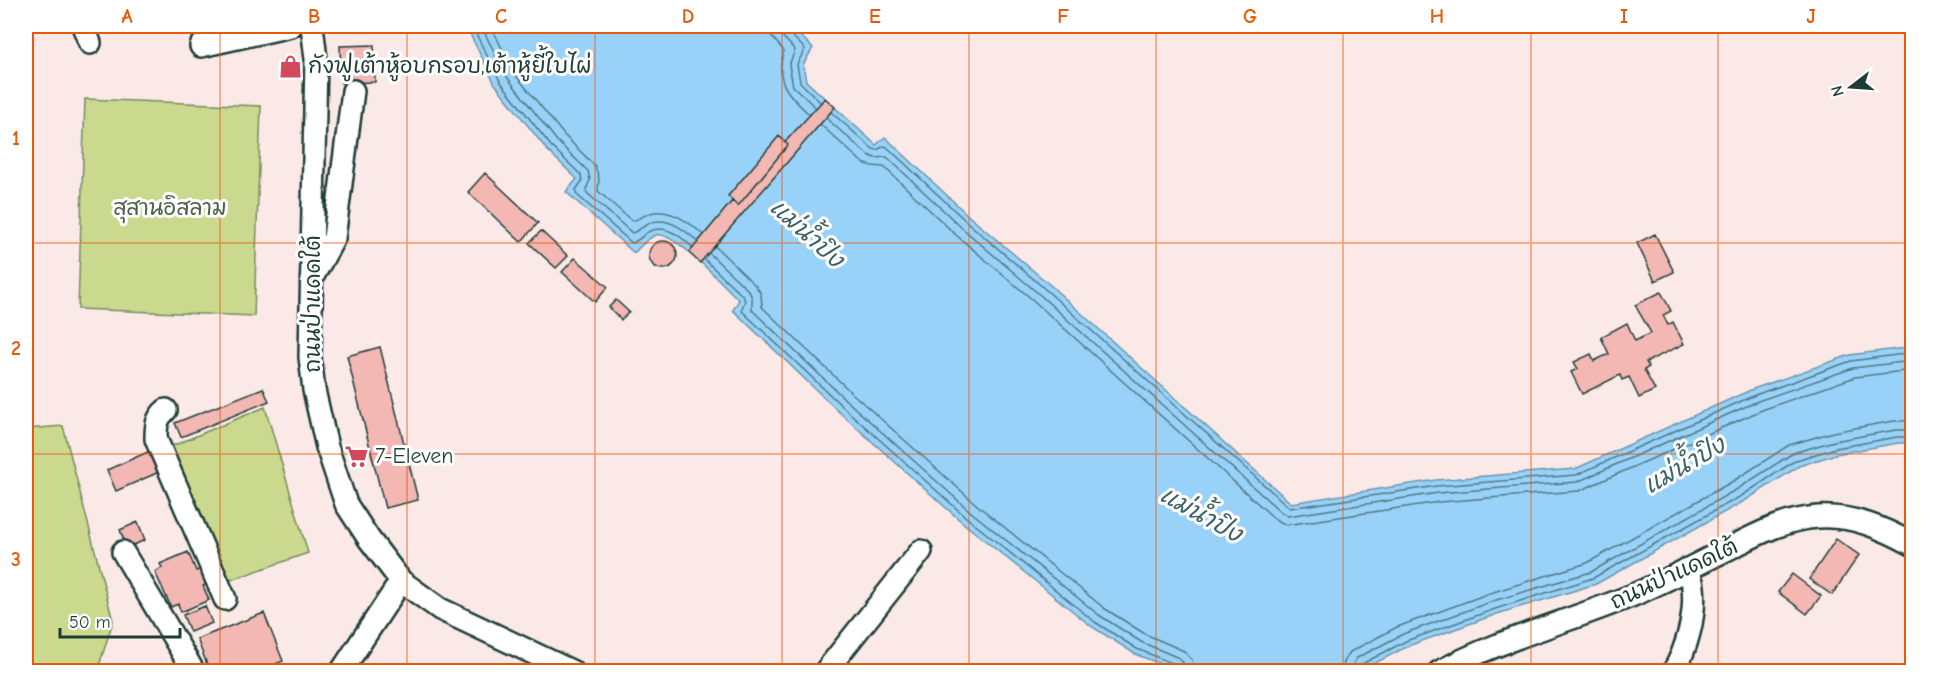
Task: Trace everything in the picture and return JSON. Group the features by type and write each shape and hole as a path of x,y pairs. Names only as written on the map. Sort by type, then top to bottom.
{"street":[{"path":"201,46 291,26"},
{"name":"ถนนป่าแดดใต้","path":"312,26 316,59 310,357 314,390 327,447 346,504 369,539 402,581 440,609 573,672"},
{"path":"311,281 334,238 353,91"},
{"path":"166,410 160,415 156,425 156,439 225,599"},
{"name":"ถนนป่าแดดใต้","path":"1439,672 1490,647 1604,607 1771,527 1801,519 1836,517 1860,521 1893,533 1912,544"},
{"path":"825,672 921,551"},
{"path":"123,552 194,672"},
{"path":"1672,672 1680,660 1692,616 1693,586 1687,569"},
{"path":"342,672 402,581"}],"green space":[{"name":"สุสานอิสลาม","path":"85,99 261,106 254,316 78,309"},
{"path":"265,407 308,553 225,582 170,447"},
{"path":"63,426 113,621 99,666 102,671 26,671 26,429"}],"water":[{"name":"แม่น้ำปิง","path":"466,26 790,26 813,48 803,65 806,81 876,145 885,137 971,218 1049,284 1291,503 1436,480 1575,469 1753,389 1850,355 1912,347 1912,443 1898,443 1836,454 1799,466 1746,500 1596,584 1497,614 1408,646 1360,671 1178,671 1135,654 1091,626 962,522 838,411 733,310 739,300 675,241 656,235 647,240 634,253 566,192 577,179 547,150 495,84"}],"building":[{"path":"374,45 375,82 341,83 340,46"},
{"path":"825,98 835,107 700,263 689,253 732,201 738,206 788,145 785,142"},
{"path":"779,136 788,145 738,206 728,196"},
{"path":"485,173 538,223 521,242 468,192"},
{"path":"541,231 568,256 556,268 529,243"},
{"path":"1655,234 1674,272 1655,281 1637,243"},
{"path":"663,241 673,245 677,255 673,265 663,269 653,265 649,255 653,245"},
{"path":"575,258 608,287 595,302 562,272"},
{"path":"1661,292 1671,311 1663,315 1668,325 1673,322 1684,344 1646,362 1649,367 1644,370 1655,390 1639,398 1629,377 1622,380 1620,375 1582,394 1571,372 1578,369 1574,362 1591,354 1594,361 1609,354 1601,337 1627,323 1635,341 1651,333 1635,305"},
{"path":"616,300 629,312 621,320 609,307"},
{"path":"380,347 418,500 385,508 347,356"},
{"path":"263,388 269,401 181,437 175,423"},
{"path":"150,451 159,472 116,491 107,470"},
{"path":"138,522 145,540 127,548 120,530"},
{"path":"1836,539 1859,555 1832,595 1809,579"},
{"path":"188,552 196,571 205,567 212,582 203,586 209,600 181,612 178,604 171,607 155,572 162,568 160,564"},
{"path":"1792,574 1821,596 1807,614 1778,592"},
{"path":"205,606 212,623 190,632 183,615"},
{"path":"264,613 283,661 255,672 210,672 197,639"}],"place":[{"name":"กังฟูเต้าหู้อบกรอบ,เต้าหู้ยี้ใบไผ่","path":"290,66"},
{"name":"7-Eleven","path":"357,456"}]}
